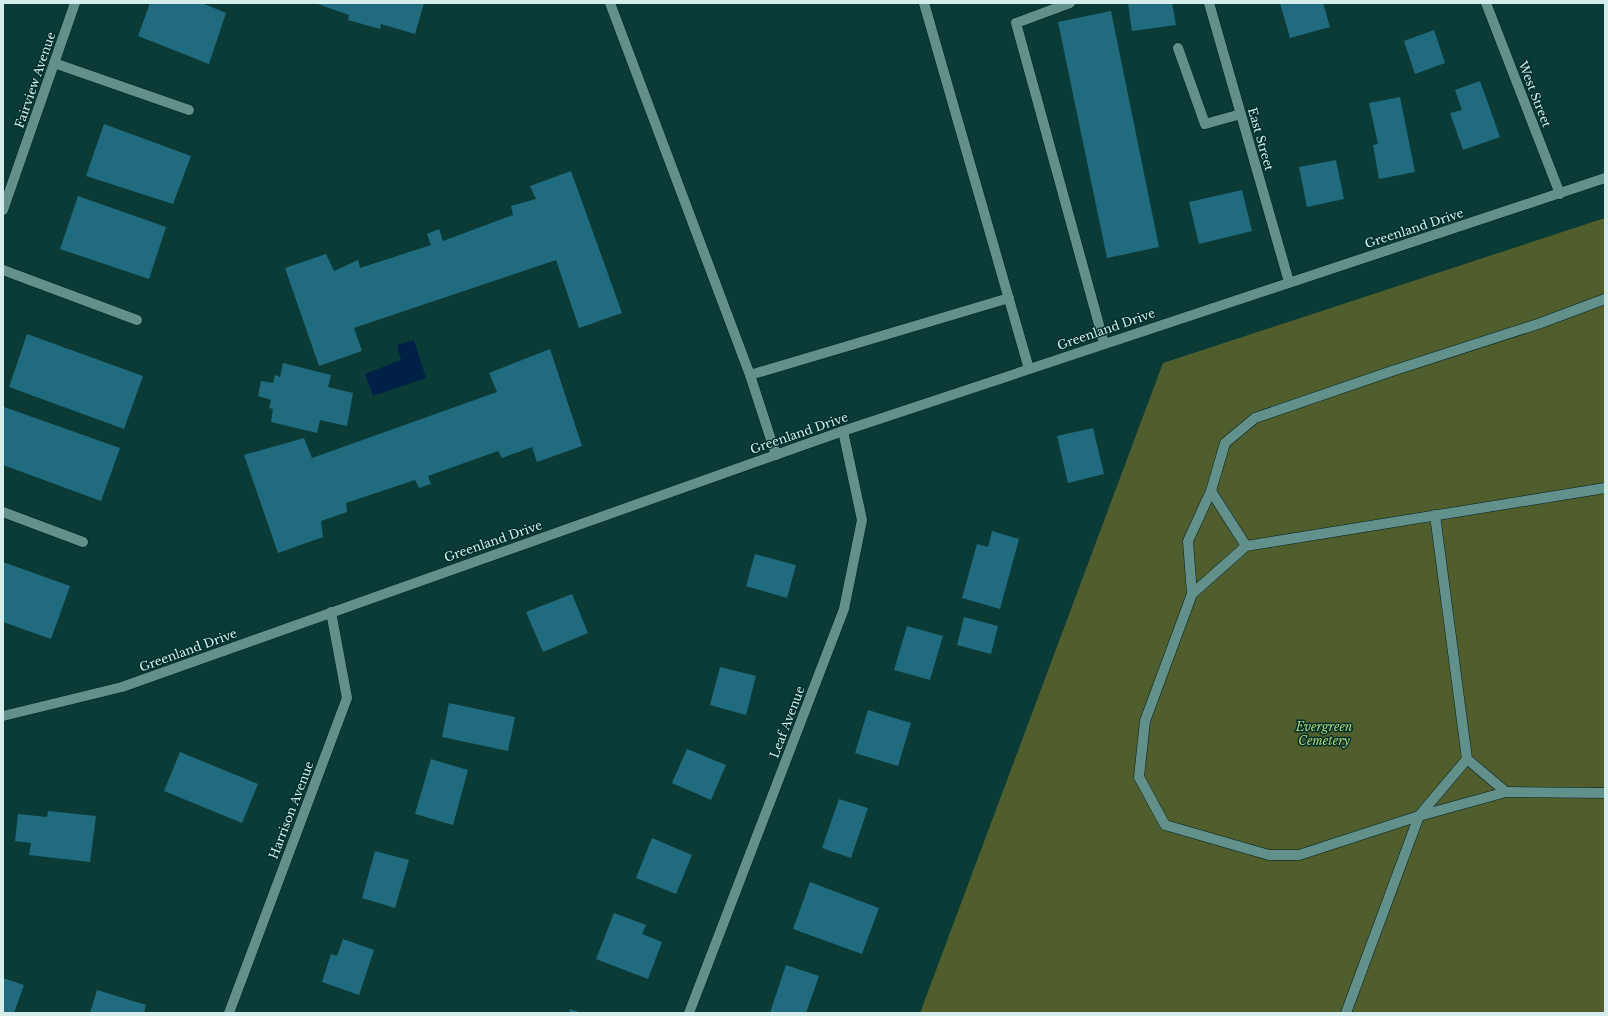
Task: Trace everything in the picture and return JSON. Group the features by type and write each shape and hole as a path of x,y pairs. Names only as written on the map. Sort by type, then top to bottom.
{"street":[{"name":"Fairview Avenue","path":"3,210 75,3"},
{"path":"610,3 750,376 776,455"},
{"path":"924,3 1030,369"},
{"path":"1070,3 1016,23 1104,343"},
{"name":"East Street","path":"1209,3 1289,282"},
{"name":"West Street","path":"1486,3 1560,194"},
{"path":"1178,48 1205,124 1241,114"},
{"path":"54,63 189,110"},
{"name":"Greenland Drive","path":"3,716 122,687 843,431 1104,343 1605,178"},
{"path":"3,270 137,320"},
{"path":"750,376 1009,298"},
{"path":"1605,299 1538,324 1392,371 1255,418 1225,443 1211,491 1188,541 1192,594 1145,721 1139,778 1165,826 1269,855 1299,855 1419,816 1506,792 1605,793"},
{"name":"Leaf Avenue","path":"689,1013 844,609 862,520 843,431"},
{"path":"1192,594 1246,546 1605,488"},
{"path":"1211,491 1246,546"},
{"path":"3,512 83,542"},
{"path":"1435,515 1467,759 1506,792"},
{"name":"Harrison Avenue","path":"229,1013 347,698 331,612"},
{"path":"1346,1013 1419,816 1467,759"}],"green space":[{"name":"Evergreen Cemetery","path":"1605,218 1605,1013 920,1013 1163,363"}],"water":[{"path":"414,340 426,378 373,396 365,374 401,360 397,345"}],"building":[{"path":"150,3 202,3 226,13 209,64 138,36"},
{"path":"315,3 424,3 415,34 381,24 380,29 348,20 349,15"},
{"path":"1128,3 1172,3 1176,25 1132,31"},
{"path":"1280,3 1323,3 1330,27 1290,38"},
{"path":"1111,11 1159,247 1107,258 1058,22"},
{"path":"1434,30 1445,63 1415,74 1404,41"},
{"path":"1480,81 1500,137 1463,150 1450,113 1462,110 1455,90"},
{"path":"1400,97 1415,172 1379,179 1373,145 1378,144 1369,103"},
{"path":"104,124 191,156 173,204 86,176"},
{"path":"1336,160 1344,199 1307,207 1299,167"},
{"path":"571,171 622,313 579,328 556,260 354,328 362,351 319,366 285,268 326,254 334,271 358,260 360,268 431,245 427,234 439,229 443,241 513,215 511,206 536,199 530,186"},
{"path":"1242,190 1252,231 1199,244 1189,202"},
{"path":"78,196 166,227 149,279 60,249"},
{"path":"27,334 143,376 124,429 9,387"},
{"path":"550,349 582,446 537,462 532,447 502,458 498,451 428,476 431,484 419,488 415,480 346,503 347,512 321,521 323,537 278,553 244,455 304,438 312,458 497,392 489,373"},
{"path":"283,363 331,375 328,387 353,393 347,426 320,420 317,433 271,422 273,409 269,408 271,400 258,396 261,381 273,383 275,375 280,377"},
{"path":"4,407 120,448 101,501 3,465"},
{"path":"1093,428 1104,474 1068,483 1057,436"},
{"path":"992,531 1019,539 1000,609 962,598 977,544 988,547"},
{"path":"755,554 796,565 787,598 746,586"},
{"path":"3,562 70,586 51,639 3,622"},
{"path":"572,594 588,633 543,652 526,612"},
{"path":"964,617 998,626 991,654 957,645"},
{"path":"907,626 943,636 930,680 894,670"},
{"path":"720,667 756,676 746,715 710,705"},
{"path":"449,703 515,717 508,751 442,737"},
{"path":"868,710 911,723 898,766 855,753"},
{"path":"687,749 726,765 711,800 672,783"},
{"path":"180,752 258,784 242,823 164,791"},
{"path":"431,759 468,770 453,825 415,814"},
{"path":"839,799 868,808 851,858 822,848"},
{"path":"48,811 96,816 90,862 29,855 31,843 15,841 18,814 47,817"},
{"path":"652,838 692,855 676,894 636,878"},
{"path":"375,851 409,860 395,908 362,898"},
{"path":"810,882 879,908 862,954 793,929"},
{"path":"614,913 646,925 642,934 662,942 648,979 596,959"},
{"path":"343,939 374,950 359,995 322,982 331,954 337,956"},
{"path":"786,965 819,976 806,1013 770,1013"},
{"path":"3,978 24,985 14,1013 3,1013"},
{"path":"97,990 146,1005 144,1013 90,1013"},
{"path":"570,1009 582,1013 569,1013"}]}
